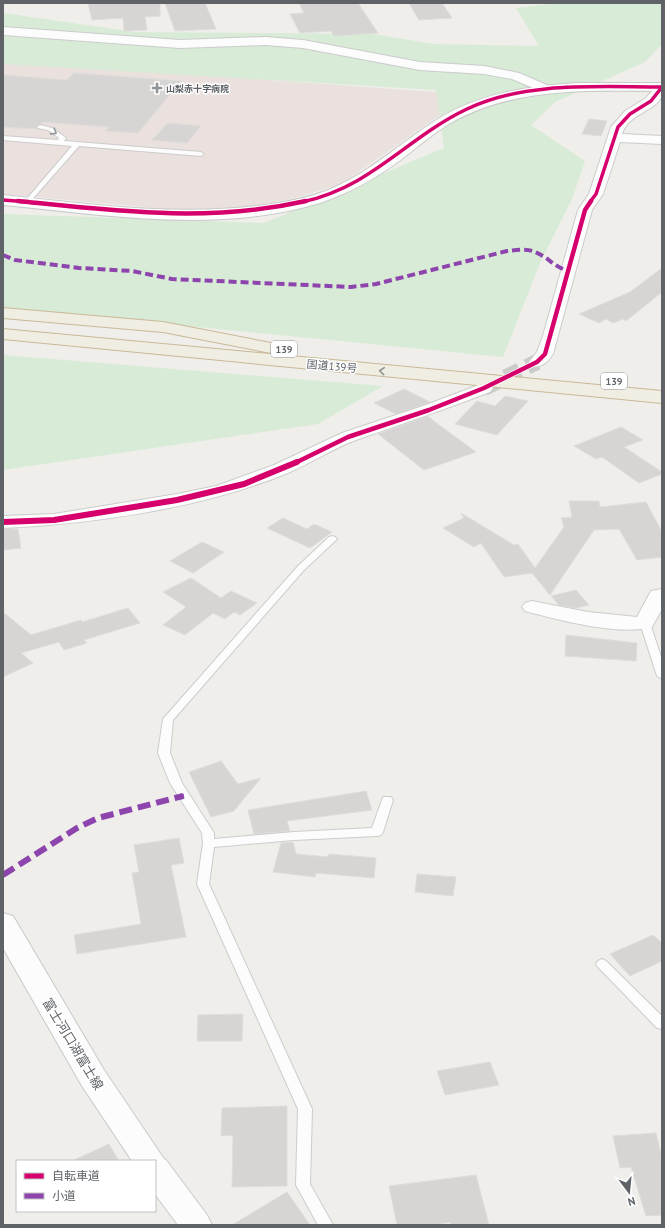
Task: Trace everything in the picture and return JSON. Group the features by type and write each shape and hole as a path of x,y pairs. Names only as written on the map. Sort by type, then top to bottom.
{"highway":[{"path":"3,313 163,327 267,354"},
{"name":"国道139号","path":"3,323 267,354 662,397"},
{"name":"国道139号","path":"3,334 662,386"},
{"path":"3,344 103,354 267,354"}],"street":[{"path":"3,31 180,44 266,41 303,44 420,66 484,70 514,76 543,88"},
{"path":"3,200 168,214 216,215 265,210 313,200 349,187 374,173 443,122 473,107 500,98 543,88 662,87"},
{"path":"537,362 545,354 585,210 596,194 613,138 618,127 630,114 651,101 662,87"},
{"path":"613,138 662,140"},
{"path":"3,522 54,520 114,511 177,500 236,486 281,470 348,437 429,410 484,388"},
{"path":"532,607 572,616 634,624 646,623 658,595 662,595"},
{"name":"富士河口湖富士線","path":"3,923 38,986 93,1078 148,1160"},
{"path":"156,1170 196,1225"}],"lane":[{"path":"40,127 50,129 63,138 59,143"},
{"path":"3,138 201,154"},
{"path":"27,202 77,144"},
{"path":"326,1225 302,1185 305,1109 203,884 209,843 208,833 176,783 164,753 168,719 301,568 332,539"},
{"path":"646,623 662,676"},
{"path":"209,843 294,836 377,832 387,800"},
{"path":"602,964 662,1024"}],"shaded area":[{"name":"山梨赤十字病院","path":"3,61 489,96 461,105 434,119 341,184 295,198 259,205 217,209 168,209 3,194"}],"green space":[{"path":"558,3 662,3 662,44 645,62 555,102 531,125 585,161 572,199 540,263 503,357 3,308 3,214 264,223 444,148 436,90 3,64 3,13 135,32 373,34 434,44 539,46 516,8"},
{"path":"3,355 383,386 318,424 3,470"}],"building":[{"path":"88,3 160,3 160,16 145,17 147,30 124,31 123,18 92,20"},
{"path":"165,3 205,3 216,29 175,31"},
{"path":"299,3 358,3 378,33 334,36 331,31 300,33 290,14 304,13"},
{"path":"409,3 442,3 452,18 419,20"},
{"path":"74,73 181,81 138,133 106,131 109,127 44,122 36,126 37,129 3,127 3,75 67,80"},
{"path":"589,119 607,121 601,136 582,134"},
{"path":"168,123 201,126 187,143 152,140"},
{"path":"662,268 662,292 626,321 623,319 613,323 606,319 599,323 579,314 630,292"},
{"path":"404,389 430,402 396,414 374,403"},
{"path":"505,396 528,401 497,435 455,424 477,401 495,406"},
{"path":"428,416 476,452 424,470 378,434"},
{"path":"621,427 643,440 624,447 662,472 662,474 639,483 602,457 596,459 574,446"},
{"path":"569,501 599,501 600,507 646,502 662,532 662,557 637,560 619,529 594,530 550,595 532,573 504,577 481,543 474,547 443,528 464,518 461,513 514,545 518,544 535,568 564,527 561,518 572,517"},
{"path":"283,518 307,529 314,524 332,532 310,548 267,528"},
{"path":"3,529 18,529 21,548 3,550"},
{"path":"202,542 224,552 193,573 170,561"},
{"path":"191,578 221,598 231,591 257,603 240,615 234,612 225,619 213,613 185,635 163,625 186,607 163,592"},
{"path":"576,590 589,605 576,608 559,605 551,596"},
{"path":"128,608 140,623 84,640 87,643 64,650 59,642 21,653 33,663 3,677 3,612 31,635"},
{"path":"566,635 637,643 636,661 565,656"},
{"path":"221,761 238,784 261,778 234,811 211,817 189,772"},
{"path":"366,791 372,810 287,821 290,831 254,834 248,810"},
{"path":"179,838 184,863 171,865 186,937 77,954 74,935 141,924 132,873 139,872 134,845"},
{"path":"293,842 296,854 328,857 329,854 376,858 374,878 316,873 315,877 273,872 281,843"},
{"path":"417,874 456,877 453,896 415,892"},
{"path":"653,935 662,943 662,961 630,976 610,954"},
{"path":"243,1014 242,1041 197,1041 198,1015"},
{"path":"490,1062 499,1085 445,1095 437,1071"},
{"path":"287,1106 287,1186 232,1187 233,1135 221,1136 222,1108"},
{"path":"656,1133 662,1159 662,1215 646,1216 631,1167 620,1168 613,1136"},
{"path":"109,1144 118,1160 74,1160"},
{"path":"476,1175 489,1225 451,1225 451,1222 431,1225 397,1225 389,1186"},
{"path":"287,1192 310,1225 232,1225"}],"tunnel":[{"path":"484,388 537,362"}],"marked path":[{"path":"3,255 15,260 79,268 132,271 172,279 351,287 376,284 507,251 519,250 535,251 554,265 568,271"},
{"path":"3,875 77,828 98,818 184,796"}],"cycle path":[{"path":"3,200 158,214 197,215 236,213 275,208 313,200 333,194 350,186 382,167 443,122 468,108 494,99 549,89 578,87 662,87"},
{"path":"3,522 54,520 114,511 177,500 244,484 281,469 348,437 429,410 484,388 537,362 545,354 585,210 596,194 618,127 630,114 651,101 662,87"}],"place":[{"name":"山梨赤十字病院","path":"157,88"}]}
